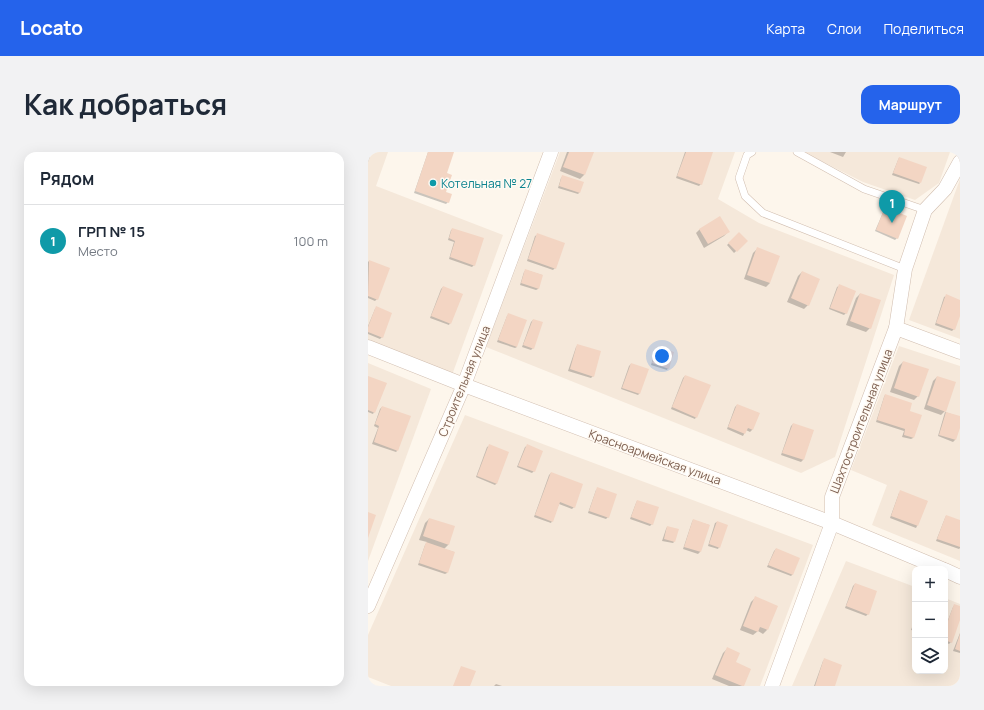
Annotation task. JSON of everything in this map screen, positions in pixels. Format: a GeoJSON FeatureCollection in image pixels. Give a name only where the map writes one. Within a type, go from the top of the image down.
{"type":"FeatureCollection","features":[{"type":"Feature","properties":{"kind":"street","name":"Строительная улица"},"geometry":{"type":"LineString","coordinates":[[368,606],[464,385],[551,152]]}},
{"type":"Feature","properties":{"kind":"street","name":"Шахтостроительная улица"},"geometry":{"type":"LineString","coordinates":[[772,686],[832,523],[832,497],[896,328],[905,269],[925,210],[945,189],[960,162]]}},
{"type":"Feature","properties":{"kind":"street"},"geometry":{"type":"LineString","coordinates":[[896,328],[960,352]]}},
{"type":"Feature","properties":{"kind":"street","name":"Красноармейская улица"},"geometry":{"type":"LineString","coordinates":[[368,347],[464,385],[832,523],[935,566]]}},
{"type":"Feature","properties":{"kind":"street"},"geometry":{"type":"LineString","coordinates":[[948,571],[960,577]]}},
{"type":"Feature","properties":{"kind":"lane"},"geometry":{"type":"LineString","coordinates":[[752,152],[747,155],[739,178],[745,196],[763,213],[905,269]]}},
{"type":"Feature","properties":{"kind":"lane"},"geometry":{"type":"LineString","coordinates":[[797,152],[864,189],[925,210]]}},
{"type":"Feature","properties":{"kind":"shaded area"},"geometry":{"type":"Polygon","coordinates":[[[368,152],[388,152],[376,186],[503,235],[452,375],[368,341],[368,152]]]}},
{"type":"Feature","properties":{"kind":"shaded area"},"geometry":{"type":"Polygon","coordinates":[[[560,152],[735,152],[718,199],[759,223],[894,275],[835,457],[801,473],[486,347],[560,152]]]}},
{"type":"Feature","properties":{"kind":"shaded area"},"geometry":{"type":"Polygon","coordinates":[[[803,152],[950,152],[939,183],[915,200],[863,182],[803,152]]]}},
{"type":"Feature","properties":{"kind":"shaded area"},"geometry":{"type":"Polygon","coordinates":[[[960,179],[960,339],[909,320],[960,179]]]}},
{"type":"Feature","properties":{"kind":"shaded area"},"geometry":{"type":"Polygon","coordinates":[[[899,346],[960,366],[960,561],[872,525],[887,485],[851,470],[899,346]]]}},
{"type":"Feature","properties":{"kind":"shaded area"},"geometry":{"type":"Polygon","coordinates":[[[368,363],[431,389],[368,561],[368,363]]]}},
{"type":"Feature","properties":{"kind":"shaded area"},"geometry":{"type":"Polygon","coordinates":[[[465,415],[813,545],[760,686],[391,686],[368,677],[368,635],[465,415]]]}},
{"type":"Feature","properties":{"kind":"shaded area"},"geometry":{"type":"Polygon","coordinates":[[[846,561],[912,586],[912,674],[948,674],[948,599],[960,604],[960,686],[792,686],[846,561]]]}},
{"type":"Feature","properties":{"kind":"building","name":"Котельная № 27"},"geometry":{"type":"Polygon","coordinates":[[[428,152],[454,152],[447,173],[452,175],[446,192],[452,194],[449,203],[415,191],[428,152]]]}},
{"type":"Feature","properties":{"kind":"building"},"geometry":{"type":"Polygon","coordinates":[[[569,152],[594,152],[585,175],[563,167],[569,152]]]}},
{"type":"Feature","properties":{"kind":"building"},"geometry":{"type":"Polygon","coordinates":[[[686,152],[713,152],[702,185],[677,176],[686,152]]]}},
{"type":"Feature","properties":{"kind":"building"},"geometry":{"type":"Polygon","coordinates":[[[899,157],[927,167],[921,183],[893,173],[899,157]]]}},
{"type":"Feature","properties":{"kind":"building"},"geometry":{"type":"Polygon","coordinates":[[[562,175],[584,182],[580,193],[559,186],[562,175]]]}},
{"type":"Feature","properties":{"kind":"building"},"geometry":{"type":"Polygon","coordinates":[[[885,207],[907,216],[898,239],[876,230],[885,207]]]}},
{"type":"Feature","properties":{"kind":"building"},"geometry":{"type":"Polygon","coordinates":[[[720,216],[730,232],[708,244],[699,229],[720,216]]]}},
{"type":"Feature","properties":{"kind":"building"},"geometry":{"type":"Polygon","coordinates":[[[452,228],[484,238],[475,266],[450,257],[455,241],[449,238],[452,228]]]}},
{"type":"Feature","properties":{"kind":"building"},"geometry":{"type":"Polygon","coordinates":[[[739,232],[748,241],[737,252],[728,243],[739,232]]]}},
{"type":"Feature","properties":{"kind":"building"},"geometry":{"type":"Polygon","coordinates":[[[537,233],[565,243],[556,269],[528,259],[537,233]]]}},
{"type":"Feature","properties":{"kind":"building"},"geometry":{"type":"Polygon","coordinates":[[[757,247],[780,256],[770,283],[747,275],[757,247]]]}},
{"type":"Feature","properties":{"kind":"building"},"geometry":{"type":"Polygon","coordinates":[[[369,260],[390,268],[378,300],[368,296],[369,260]]]}},
{"type":"Feature","properties":{"kind":"building"},"geometry":{"type":"Polygon","coordinates":[[[525,269],[543,275],[539,289],[521,283],[525,269]]]}},
{"type":"Feature","properties":{"kind":"building"},"geometry":{"type":"Polygon","coordinates":[[[802,271],[820,279],[809,306],[791,298],[802,271]]]}},
{"type":"Feature","properties":{"kind":"building"},"geometry":{"type":"Polygon","coordinates":[[[839,284],[856,291],[847,314],[830,308],[839,284]]]}},
{"type":"Feature","properties":{"kind":"building"},"geometry":{"type":"Polygon","coordinates":[[[443,286],[463,294],[451,324],[431,316],[443,286]]]}},
{"type":"Feature","properties":{"kind":"building"},"geometry":{"type":"Polygon","coordinates":[[[860,293],[881,300],[871,329],[850,321],[860,293]]]}},
{"type":"Feature","properties":{"kind":"building"},"geometry":{"type":"Polygon","coordinates":[[[946,294],[960,300],[960,316],[955,330],[936,323],[946,294]]]}},
{"type":"Feature","properties":{"kind":"building"},"geometry":{"type":"Polygon","coordinates":[[[376,306],[392,313],[383,338],[368,332],[368,327],[376,306]]]}},
{"type":"Feature","properties":{"kind":"building"},"geometry":{"type":"Polygon","coordinates":[[[508,313],[527,320],[517,347],[498,340],[508,313]]]}},
{"type":"Feature","properties":{"kind":"building"},"geometry":{"type":"Polygon","coordinates":[[[533,319],[543,322],[534,349],[523,345],[533,319]]]}},
{"type":"Feature","properties":{"kind":"building"},"geometry":{"type":"Polygon","coordinates":[[[577,344],[601,351],[594,377],[570,369],[577,344]]]}},
{"type":"Feature","properties":{"kind":"building"},"geometry":{"type":"Polygon","coordinates":[[[657,347],[674,352],[669,369],[652,363],[657,347]]]}},
{"type":"Feature","properties":{"kind":"building"},"geometry":{"type":"Polygon","coordinates":[[[903,361],[929,369],[919,397],[894,388],[903,361]]]}},
{"type":"Feature","properties":{"kind":"building"},"geometry":{"type":"Polygon","coordinates":[[[631,363],[649,369],[640,394],[622,388],[631,363]]]}},
{"type":"Feature","properties":{"kind":"building"},"geometry":{"type":"Polygon","coordinates":[[[685,375],[711,385],[697,418],[672,407],[685,375]]]}},
{"type":"Feature","properties":{"kind":"building"},"geometry":{"type":"Polygon","coordinates":[[[368,376],[387,383],[375,413],[368,410],[368,376]]]}},
{"type":"Feature","properties":{"kind":"building"},"geometry":{"type":"Polygon","coordinates":[[[937,376],[956,382],[946,412],[927,405],[937,376]]]}},
{"type":"Feature","properties":{"kind":"building"},"geometry":{"type":"Polygon","coordinates":[[[885,394],[912,403],[910,411],[922,415],[914,438],[904,435],[905,429],[877,420],[885,394]]]}},
{"type":"Feature","properties":{"kind":"building"},"geometry":{"type":"Polygon","coordinates":[[[737,404],[760,413],[753,430],[748,428],[745,434],[728,427],[737,404]]]}},
{"type":"Feature","properties":{"kind":"building"},"geometry":{"type":"Polygon","coordinates":[[[382,406],[411,416],[398,451],[374,442],[379,426],[375,424],[382,406]]]}},
{"type":"Feature","properties":{"kind":"building"},"geometry":{"type":"Polygon","coordinates":[[[946,412],[960,416],[960,428],[956,440],[939,435],[946,412]]]}},
{"type":"Feature","properties":{"kind":"building"},"geometry":{"type":"Polygon","coordinates":[[[793,423],[814,430],[804,460],[782,453],[793,423]]]}},
{"type":"Feature","properties":{"kind":"building"},"geometry":{"type":"Polygon","coordinates":[[[489,444],[509,452],[497,484],[477,476],[489,444]]]}},
{"type":"Feature","properties":{"kind":"building"},"geometry":{"type":"Polygon","coordinates":[[[527,444],[543,451],[535,472],[518,466],[527,444]]]}},
{"type":"Feature","properties":{"kind":"building"},"geometry":{"type":"Polygon","coordinates":[[[551,472],[583,484],[575,508],[560,502],[553,522],[535,515],[551,472]]]}},
{"type":"Feature","properties":{"kind":"building"},"geometry":{"type":"Polygon","coordinates":[[[597,487],[617,494],[609,518],[589,511],[597,487]]]}},
{"type":"Feature","properties":{"kind":"building"},"geometry":{"type":"Polygon","coordinates":[[[900,490],[928,501],[918,526],[891,516],[900,490]]]}},
{"type":"Feature","properties":{"kind":"building"},"geometry":{"type":"Polygon","coordinates":[[[637,500],[659,507],[653,525],[631,517],[637,500]]]}},
{"type":"Feature","properties":{"kind":"building"},"geometry":{"type":"Polygon","coordinates":[[[368,512],[376,515],[368,538],[368,512]]]}},
{"type":"Feature","properties":{"kind":"building"},"geometry":{"type":"Polygon","coordinates":[[[946,515],[960,520],[960,547],[937,539],[946,515]]]}},
{"type":"Feature","properties":{"kind":"building"},"geometry":{"type":"Polygon","coordinates":[[[429,518],[455,526],[449,545],[423,536],[429,518]]]}},
{"type":"Feature","properties":{"kind":"building"},"geometry":{"type":"Polygon","coordinates":[[[693,519],[710,525],[701,552],[684,547],[693,519]]]}},
{"type":"Feature","properties":{"kind":"building"},"geometry":{"type":"Polygon","coordinates":[[[717,521],[728,525],[720,548],[709,544],[717,521]]]}},
{"type":"Feature","properties":{"kind":"building"},"geometry":{"type":"Polygon","coordinates":[[[667,526],[679,529],[675,542],[664,539],[667,526]]]}},
{"type":"Feature","properties":{"kind":"building"},"geometry":{"type":"Polygon","coordinates":[[[426,542],[455,552],[448,573],[419,563],[426,542]]]}},
{"type":"Feature","properties":{"kind":"building"},"geometry":{"type":"Polygon","coordinates":[[[776,548],[800,558],[793,575],[768,565],[776,548]]]}},
{"type":"Feature","properties":{"kind":"building"},"geometry":{"type":"Polygon","coordinates":[[[855,583],[877,591],[869,615],[846,606],[855,583]]]}},
{"type":"Feature","properties":{"kind":"building"},"geometry":{"type":"Polygon","coordinates":[[[755,596],[778,606],[768,630],[760,627],[758,632],[743,626],[755,596]]]}},
{"type":"Feature","properties":{"kind":"building"},"geometry":{"type":"Polygon","coordinates":[[[954,604],[960,606],[960,620],[952,643],[948,641],[948,621],[954,604]]]}},
{"type":"Feature","properties":{"kind":"building"},"geometry":{"type":"Polygon","coordinates":[[[960,634],[960,651],[955,649],[960,634]]]}},
{"type":"Feature","properties":{"kind":"building"},"geometry":{"type":"Polygon","coordinates":[[[727,647],[740,653],[736,662],[751,669],[744,686],[715,675],[727,647]]]}},
{"type":"Feature","properties":{"kind":"building"},"geometry":{"type":"Polygon","coordinates":[[[824,658],[842,665],[835,686],[815,686],[824,658]]]}},
{"type":"Feature","properties":{"kind":"building"},"geometry":{"type":"Polygon","coordinates":[[[461,666],[476,671],[470,686],[453,686],[461,666]]]}},
{"type":"Feature","properties":{"kind":"place","name":"Котельная № 27"},"geometry":{"type":"Point","coordinates":[433,183]}},
{"type":"Feature","properties":{"kind":"place","name":"ГРП № 15"},"geometry":{"type":"Point","coordinates":[892,223]}}]}
